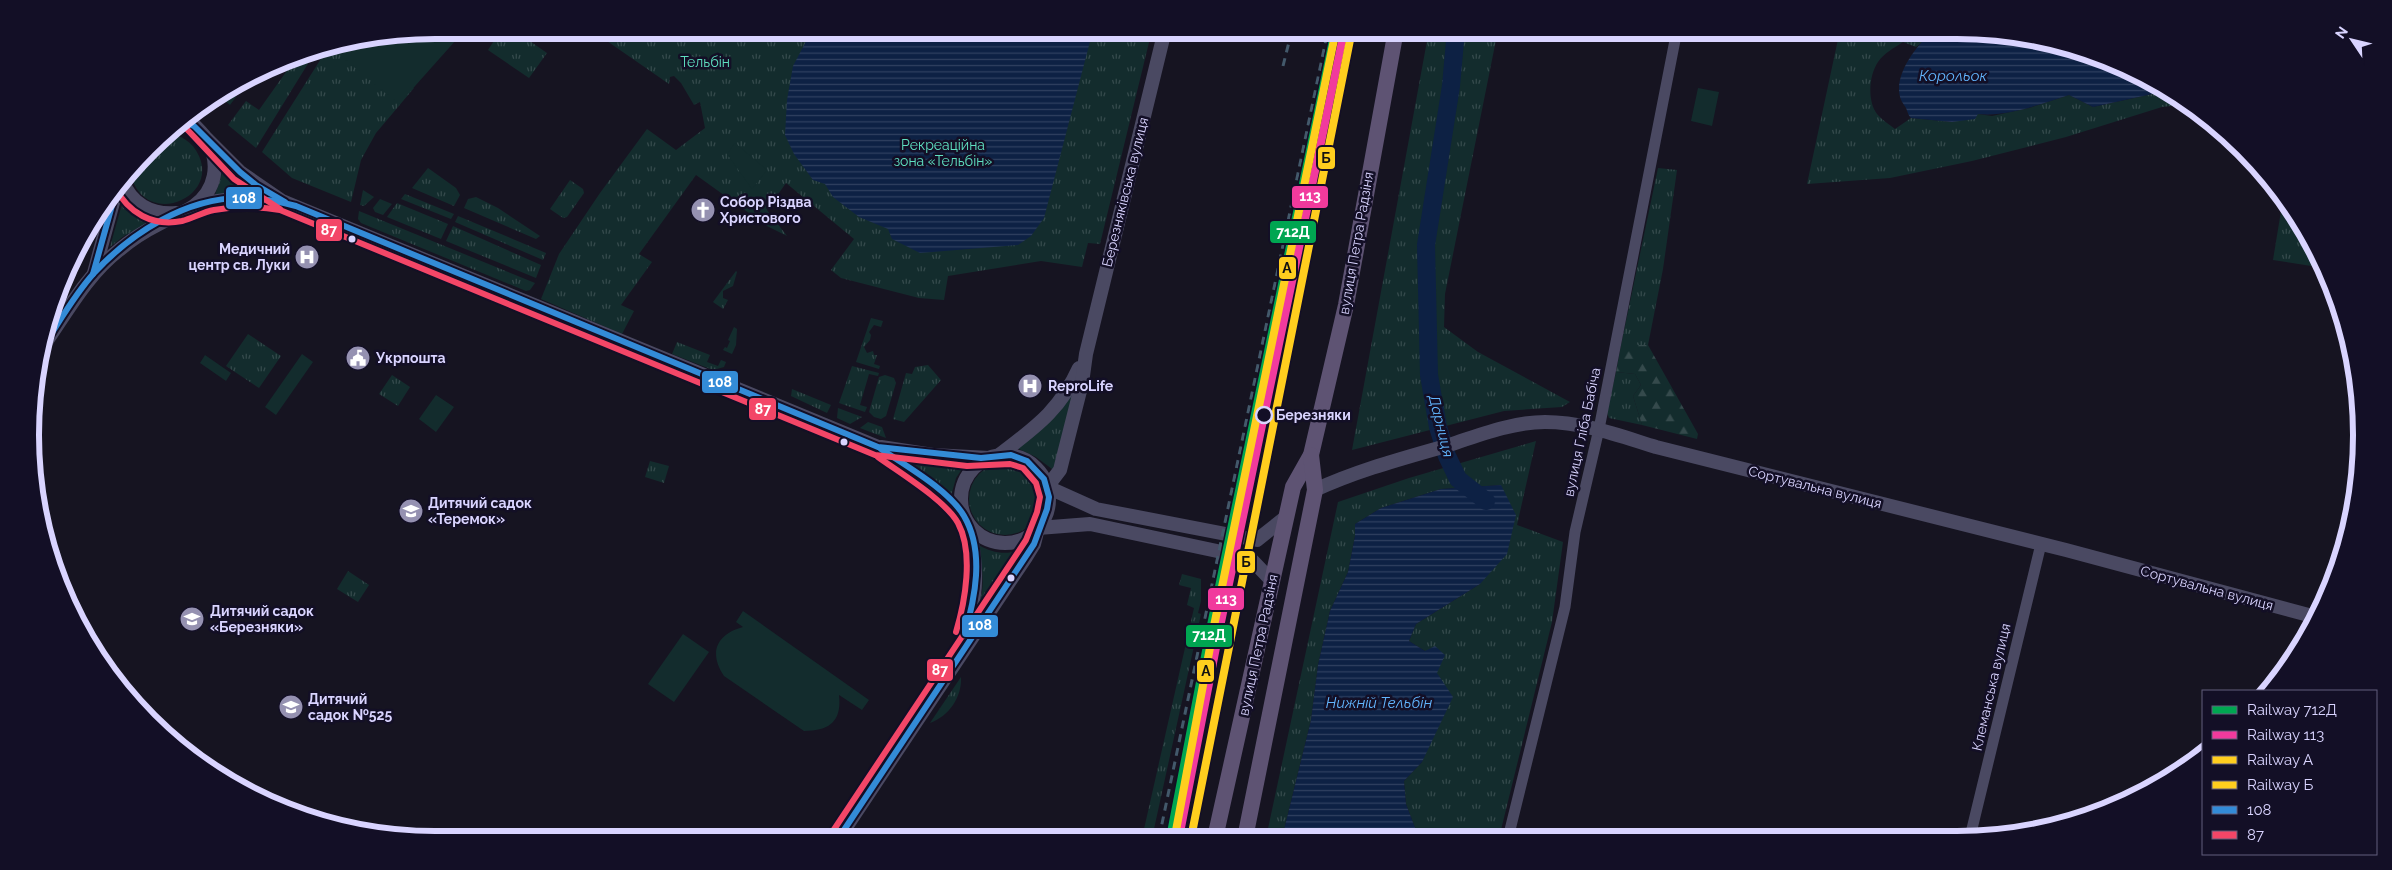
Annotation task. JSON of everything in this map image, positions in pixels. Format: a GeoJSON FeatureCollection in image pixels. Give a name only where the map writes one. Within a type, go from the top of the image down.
{"type":"FeatureCollection","features":[{"type":"Feature","properties":{"kind":"main road","name":"вулиця Петра Радзіня"},"geometry":{"type":"LineString","coordinates":[[1218,831],[1271,580],[1293,487],[1310,455],[1346,305],[1394,39]]}},
{"type":"Feature","properties":{"kind":"main road","name":"вулиця Петра Радзіня"},"geometry":{"type":"LineString","coordinates":[[1246,831],[1315,490],[1310,455]]}},
{"type":"Feature","properties":{"kind":"street","name":"Березняківська вулиця"},"geometry":{"type":"LineString","coordinates":[[1047,487],[1060,470],[1082,384],[1086,354],[1163,39]]}},
{"type":"Feature","properties":{"kind":"street","name":"вулиця Гліба Бабіча"},"geometry":{"type":"LineString","coordinates":[[1510,831],[1565,607],[1575,532],[1599,429],[1675,39]]}},
{"type":"Feature","properties":{"kind":"street"},"geometry":{"type":"LineString","coordinates":[[190,124],[240,172],[282,200],[878,447],[924,481],[966,520],[980,536],[1000,543],[1021,540],[1038,528],[1094,524],[1250,558],[1271,580]]}},
{"type":"Feature","properties":{"kind":"street"},"geometry":{"type":"LineString","coordinates":[[195,205],[206,194],[213,180],[216,165],[207,139]]}},
{"type":"Feature","properties":{"kind":"street"},"geometry":{"type":"LineString","coordinates":[[126,188],[129,195],[139,205],[152,211],[166,214],[180,212]]}},
{"type":"Feature","properties":{"kind":"street"},"geometry":{"type":"LineString","coordinates":[[51,334],[94,274],[117,251],[142,233],[195,205],[254,197],[282,200]]}},
{"type":"Feature","properties":{"kind":"street"},"geometry":{"type":"LineString","coordinates":[[94,274],[112,207]]}},
{"type":"Feature","properties":{"kind":"street","name":"Березняківська вулиця"},"geometry":{"type":"LineString","coordinates":[[994,457],[1046,418],[1070,386],[1086,354]]}},
{"type":"Feature","properties":{"kind":"street","name":"Сортувальна вулиця"},"geometry":{"type":"LineString","coordinates":[[1315,490],[1337,480],[1404,458],[1518,425],[1543,422],[1566,423],[1599,429],[1666,449],[2041,544],[2309,615]]}},
{"type":"Feature","properties":{"kind":"street"},"geometry":{"type":"LineString","coordinates":[[843,831],[1030,551],[1038,528],[1048,508],[1047,487],[1041,474],[1031,464],[1018,457],[933,455],[878,447]]}},
{"type":"Feature","properties":{"kind":"street"},"geometry":{"type":"LineString","coordinates":[[951,671],[967,626],[975,588],[976,562],[960,501],[964,481],[976,466],[994,457]]}},
{"type":"Feature","properties":{"kind":"street"},"geometry":{"type":"LineString","coordinates":[[1060,470],[1065,486],[1085,504]]}},
{"type":"Feature","properties":{"kind":"street"},"geometry":{"type":"LineString","coordinates":[[1047,487],[1100,510],[1257,540],[1286,517]]}},
{"type":"Feature","properties":{"kind":"street"},"geometry":{"type":"LineString","coordinates":[[1030,551],[1056,531],[1074,524]]}},
{"type":"Feature","properties":{"kind":"street","name":"Клеманська вулиця"},"geometry":{"type":"LineString","coordinates":[[1972,830],[2041,544]]}},
{"type":"Feature","properties":{"kind":"green space"},"geometry":{"type":"Polygon","coordinates":[[[457,39],[399,104],[335,51],[383,42],[457,39]]]}},
{"type":"Feature","properties":{"kind":"green space"},"geometry":{"type":"Polygon","coordinates":[[[495,39],[527,39],[547,53],[529,78],[488,50],[495,39]]]}},
{"type":"Feature","properties":{"kind":"green space","name":"Рекреаційна зона «Тельбін»"},"geometry":{"type":"Polygon","coordinates":[[[604,39],[1150,39],[1100,244],[1088,243],[1082,267],[1041,261],[948,276],[944,300],[919,298],[841,278],[831,270],[854,239],[786,183],[767,210],[787,236],[767,226],[696,175],[639,254],[652,262],[621,305],[634,311],[622,334],[541,299],[559,254],[600,193],[647,129],[676,150],[705,128],[700,102],[694,105],[681,83],[674,76],[670,77],[669,84],[604,39]]]}},
{"type":"Feature","properties":{"kind":"green space"},"geometry":{"type":"Polygon","coordinates":[[[1427,39],[1496,39],[1445,294],[1444,327],[1478,352],[1570,402],[1562,407],[1504,411],[1352,450],[1427,39]]]}},
{"type":"Feature","properties":{"kind":"green space"},"geometry":{"type":"Polygon","coordinates":[[[1838,39],[1925,39],[1916,47],[1903,42],[1883,56],[1875,67],[1870,88],[1874,109],[1883,120],[1895,129],[1911,118],[1952,122],[1978,114],[1992,116],[2029,108],[2069,95],[2093,107],[2157,93],[2176,105],[2162,107],[2066,137],[1972,161],[1890,178],[1807,184],[1838,39]]]}},
{"type":"Feature","properties":{"kind":"green space"},"geometry":{"type":"Polygon","coordinates":[[[338,51],[414,88],[376,133],[361,160],[351,202],[292,178],[262,152],[323,55],[338,51]]]}},
{"type":"Feature","properties":{"kind":"green space"},"geometry":{"type":"Polygon","coordinates":[[[311,59],[256,148],[228,125],[246,101],[259,110],[290,67],[311,59]]]}},
{"type":"Feature","properties":{"kind":"green space"},"geometry":{"type":"Polygon","coordinates":[[[1698,88],[1719,92],[1712,126],[1691,121],[1698,88]]]}},
{"type":"Feature","properties":{"kind":"green space"},"geometry":{"type":"Polygon","coordinates":[[[233,95],[236,97],[230,105],[224,100],[233,95]]]}},
{"type":"Feature","properties":{"kind":"green space"},"geometry":{"type":"Polygon","coordinates":[[[177,135],[193,146],[199,156],[202,172],[198,185],[189,196],[176,202],[162,204],[148,200],[137,189],[133,179],[177,135]]]}},
{"type":"Feature","properties":{"kind":"green space"},"geometry":{"type":"Polygon","coordinates":[[[735,143],[767,170],[752,189],[727,154],[735,143]]]}},
{"type":"Feature","properties":{"kind":"green space"},"geometry":{"type":"Polygon","coordinates":[[[223,166],[260,193],[215,195],[223,166]]]}},
{"type":"Feature","properties":{"kind":"green space"},"geometry":{"type":"Polygon","coordinates":[[[428,168],[456,188],[460,195],[454,206],[412,188],[428,168]]]}},
{"type":"Feature","properties":{"kind":"green space"},"geometry":{"type":"Polygon","coordinates":[[[1658,168],[1677,170],[1663,269],[1648,345],[1621,345],[1658,168]]]}},
{"type":"Feature","properties":{"kind":"green space"},"geometry":{"type":"Polygon","coordinates":[[[570,180],[583,189],[584,193],[567,217],[563,218],[550,209],[570,180]]]}},
{"type":"Feature","properties":{"kind":"green space"},"geometry":{"type":"Polygon","coordinates":[[[363,190],[374,197],[364,206],[360,205],[363,190]]]}},
{"type":"Feature","properties":{"kind":"green space"},"geometry":{"type":"Polygon","coordinates":[[[405,194],[454,214],[451,219],[401,199],[405,194]]]}},
{"type":"Feature","properties":{"kind":"green space"},"geometry":{"type":"Polygon","coordinates":[[[476,197],[498,208],[540,236],[536,239],[464,208],[468,199],[476,197]]]}},
{"type":"Feature","properties":{"kind":"green space"},"geometry":{"type":"Polygon","coordinates":[[[380,199],[392,204],[383,215],[375,212],[373,208],[380,199]]]}},
{"type":"Feature","properties":{"kind":"green space"},"geometry":{"type":"Polygon","coordinates":[[[397,203],[448,224],[441,239],[387,217],[397,203]]]}},
{"type":"Feature","properties":{"kind":"green space"},"geometry":{"type":"Polygon","coordinates":[[[122,204],[139,218],[150,222],[124,236],[110,247],[122,204]]]}},
{"type":"Feature","properties":{"kind":"green space"},"geometry":{"type":"Polygon","coordinates":[[[2281,209],[2300,237],[2315,267],[2273,260],[2281,209]]]}},
{"type":"Feature","properties":{"kind":"green space"},"geometry":{"type":"Polygon","coordinates":[[[359,211],[535,283],[530,290],[526,291],[361,223],[358,219],[359,211]]]}},
{"type":"Feature","properties":{"kind":"green space"},"geometry":{"type":"Polygon","coordinates":[[[458,216],[546,253],[543,260],[455,222],[458,216]]]}},
{"type":"Feature","properties":{"kind":"green space"},"geometry":{"type":"Polygon","coordinates":[[[453,226],[541,265],[536,278],[446,241],[453,226]]]}},
{"type":"Feature","properties":{"kind":"green space"},"geometry":{"type":"Polygon","coordinates":[[[736,271],[733,286],[723,291],[723,298],[728,300],[723,309],[713,302],[736,271]]]}},
{"type":"Feature","properties":{"kind":"green space"},"geometry":{"type":"Polygon","coordinates":[[[871,318],[883,321],[881,327],[874,325],[869,332],[871,335],[870,340],[864,347],[867,353],[873,351],[874,355],[877,355],[874,364],[880,366],[879,369],[856,362],[871,318]]]}},
{"type":"Feature","properties":{"kind":"green space"},"geometry":{"type":"Polygon","coordinates":[[[734,327],[737,329],[736,345],[732,354],[723,350],[725,347],[727,348],[730,341],[728,340],[734,327]]]}},
{"type":"Feature","properties":{"kind":"green space"},"geometry":{"type":"Polygon","coordinates":[[[248,334],[281,356],[259,388],[226,366],[248,334]]]}},
{"type":"Feature","properties":{"kind":"green space"},"geometry":{"type":"Polygon","coordinates":[[[677,342],[710,355],[707,362],[718,366],[721,360],[726,362],[724,367],[713,370],[672,354],[677,342]]]}},
{"type":"Feature","properties":{"kind":"green space"},"geometry":{"type":"Polygon","coordinates":[[[1621,345],[1648,345],[1698,434],[1697,439],[1642,425],[1633,396],[1641,385],[1635,374],[1616,372],[1621,345]]]}},
{"type":"Feature","properties":{"kind":"green space"},"geometry":{"type":"Polygon","coordinates":[[[302,354],[313,362],[276,415],[265,407],[302,354]]]}},
{"type":"Feature","properties":{"kind":"green space"},"geometry":{"type":"Polygon","coordinates":[[[205,355],[231,373],[226,381],[200,363],[205,355]]]}},
{"type":"Feature","properties":{"kind":"green space"},"geometry":{"type":"Polygon","coordinates":[[[928,365],[941,380],[904,422],[893,419],[906,373],[912,374],[915,367],[928,365]]]}},
{"type":"Feature","properties":{"kind":"green space"},"geometry":{"type":"Polygon","coordinates":[[[852,366],[879,373],[878,376],[869,374],[860,405],[867,407],[865,412],[839,403],[852,366]]]}},
{"type":"Feature","properties":{"kind":"green space"},"geometry":{"type":"Polygon","coordinates":[[[1616,372],[1635,374],[1641,385],[1633,396],[1642,425],[1609,418],[1607,413],[1616,372]]]}},
{"type":"Feature","properties":{"kind":"green space"},"geometry":{"type":"Polygon","coordinates":[[[392,375],[410,387],[398,406],[379,394],[392,375]]]}},
{"type":"Feature","properties":{"kind":"green space"},"geometry":{"type":"Polygon","coordinates":[[[885,375],[894,378],[896,383],[886,416],[881,419],[874,417],[869,412],[879,377],[885,375]]]}},
{"type":"Feature","properties":{"kind":"green space"},"geometry":{"type":"Polygon","coordinates":[[[1075,386],[1056,467],[1052,469],[1036,457],[1017,448],[1075,386]]]}},
{"type":"Feature","properties":{"kind":"green space"},"geometry":{"type":"Polygon","coordinates":[[[792,389],[831,405],[827,413],[791,396],[792,389]]]}},
{"type":"Feature","properties":{"kind":"green space"},"geometry":{"type":"Polygon","coordinates":[[[436,395],[454,407],[436,432],[419,419],[436,395]]]}},
{"type":"Feature","properties":{"kind":"green space"},"geometry":{"type":"Polygon","coordinates":[[[838,408],[862,417],[850,424],[837,418],[838,408]]]}},
{"type":"Feature","properties":{"kind":"green space"},"geometry":{"type":"Polygon","coordinates":[[[868,422],[882,427],[886,438],[860,428],[868,422]]]}},
{"type":"Feature","properties":{"kind":"green space"},"geometry":{"type":"Polygon","coordinates":[[[1536,441],[1517,525],[1563,542],[1552,622],[1501,831],[1416,831],[1406,804],[1404,781],[1422,762],[1437,673],[1425,651],[1409,641],[1416,624],[1480,584],[1501,485],[1441,489],[1381,508],[1355,524],[1355,536],[1348,572],[1330,611],[1318,665],[1311,720],[1284,831],[1268,831],[1338,502],[1409,478],[1536,441]]]}},
{"type":"Feature","properties":{"kind":"green space"},"geometry":{"type":"Polygon","coordinates":[[[913,460],[966,463],[956,478],[951,496],[913,463],[913,460]]]}},
{"type":"Feature","properties":{"kind":"green space"},"geometry":{"type":"Polygon","coordinates":[[[650,461],[669,466],[664,483],[645,477],[650,461]]]}},
{"type":"Feature","properties":{"kind":"green space"},"geometry":{"type":"Polygon","coordinates":[[[1005,463],[1019,466],[1031,473],[1038,485],[1041,499],[1038,513],[1031,525],[1019,532],[1005,535],[991,532],[979,525],[972,513],[969,499],[972,485],[979,473],[991,466],[1005,463]]]}},
{"type":"Feature","properties":{"kind":"green space"},"geometry":{"type":"Polygon","coordinates":[[[978,545],[1002,553],[1014,552],[1026,547],[974,626],[983,586],[978,545]]]}},
{"type":"Feature","properties":{"kind":"green space"},"geometry":{"type":"Polygon","coordinates":[[[348,571],[369,585],[358,602],[337,589],[348,571]]]}},
{"type":"Feature","properties":{"kind":"green space"},"geometry":{"type":"Polygon","coordinates":[[[1182,574],[1201,579],[1201,601],[1198,613],[1201,614],[1154,831],[1144,831],[1194,608],[1187,605],[1191,588],[1179,585],[1182,574]]]}},
{"type":"Feature","properties":{"kind":"green space"},"geometry":{"type":"Polygon","coordinates":[[[743,611],[869,700],[862,710],[839,695],[838,712],[832,723],[821,729],[804,731],[724,676],[717,659],[718,645],[727,634],[743,627],[736,622],[743,611]]]}},
{"type":"Feature","properties":{"kind":"green space"},"geometry":{"type":"Polygon","coordinates":[[[683,634],[709,652],[674,702],[648,684],[683,634]]]}},
{"type":"Feature","properties":{"kind":"green space"},"geometry":{"type":"Polygon","coordinates":[[[961,677],[959,692],[953,705],[943,716],[930,723],[961,677]]]}},
{"type":"Feature","properties":{"kind":"water"},"geometry":{"type":"Polygon","coordinates":[[[807,39],[1091,39],[1044,218],[1031,236],[1018,245],[920,253],[892,239],[888,229],[859,217],[833,197],[825,184],[813,180],[794,154],[785,135],[787,100],[793,66],[807,39]]]}},
{"type":"Feature","properties":{"kind":"water","name":"Корольок"},"geometry":{"type":"Polygon","coordinates":[[[1925,39],[1957,39],[2009,42],[2034,46],[2060,52],[2109,69],[2157,93],[2093,107],[2069,95],[2013,112],[1978,114],[1975,119],[1952,122],[1911,118],[1900,96],[1899,85],[1906,64],[1925,39]]]}},
{"type":"Feature","properties":{"kind":"water","name":"Нижній Тельбін"},"geometry":{"type":"Polygon","coordinates":[[[1501,485],[1516,515],[1507,554],[1480,584],[1416,624],[1409,641],[1425,651],[1435,646],[1445,655],[1437,673],[1453,697],[1422,762],[1404,781],[1406,804],[1416,831],[1284,831],[1311,720],[1318,665],[1330,611],[1348,572],[1355,536],[1355,524],[1381,508],[1441,489],[1501,485]]]}},
{"type":"Feature","properties":{"kind":"waterway","name":"Дарниця"},"geometry":{"type":"LineString","coordinates":[[1455,39],[1451,86],[1426,245],[1429,375],[1438,427],[1447,456],[1458,479],[1486,501]]}},
{"type":"Feature","properties":{"kind":"railway"},"geometry":{"type":"LineString","coordinates":[[1283,66],[1290,39]]}},
{"type":"Feature","properties":{"kind":"railway"},"geometry":{"type":"LineString","coordinates":[[1160,831],[1326,39]]}},
{"type":"Feature","properties":{"kind":"rail line","name":"712Д"},"geometry":{"type":"LineString","coordinates":[[1171,831],[1211,625],[1333,39]]}},
{"type":"Feature","properties":{"kind":"rail line","name":"A"},"geometry":{"type":"LineString","coordinates":[[1176,831],[1214,626],[1334,39]]}},
{"type":"Feature","properties":{"kind":"rail line","name":"113"},"geometry":{"type":"LineString","coordinates":[[1180,831],[1220,627],[1343,39]]}},
{"type":"Feature","properties":{"kind":"rail line","name":"Б"},"geometry":{"type":"LineString","coordinates":[[1192,831],[1350,39]]}},
{"type":"Feature","properties":{"kind":"transit line","name":"108"},"geometry":{"type":"LineString","coordinates":[[190,124],[240,172],[256,185],[285,202]]}},
{"type":"Feature","properties":{"kind":"transit line","name":"87"},"geometry":{"type":"LineString","coordinates":[[186,128],[234,179],[280,209]]}},
{"type":"Feature","properties":{"kind":"transit line","name":"87"},"geometry":{"type":"LineString","coordinates":[[120,196],[134,211],[151,220],[161,222],[182,221],[210,211],[230,208],[255,207],[280,210],[875,455],[967,466],[1010,464],[1023,468],[1036,483],[1040,497],[1037,512],[1026,540],[833,831]]}},
{"type":"Feature","properties":{"kind":"transit line","name":"108"},"geometry":{"type":"LineString","coordinates":[[52,333],[74,298],[94,273],[125,244],[143,231],[161,220],[201,204],[222,199],[263,199],[296,206],[878,447],[981,458],[1011,455],[1027,461],[1044,479],[1049,497],[1047,509],[1034,544],[843,831]]}},
{"type":"Feature","properties":{"kind":"transit line","name":"108"},"geometry":{"type":"LineString","coordinates":[[93,274],[112,207]]}},
{"type":"Feature","properties":{"kind":"transit line","name":"108"},"geometry":{"type":"LineString","coordinates":[[881,449],[938,488],[957,506],[964,516],[970,530],[976,560],[972,607],[964,636]]}},
{"type":"Feature","properties":{"kind":"transit line","name":"87"},"geometry":{"type":"LineString","coordinates":[[878,457],[933,496],[952,514],[958,523],[966,548],[967,563],[965,592],[956,632]]}},
{"type":"Feature","properties":{"kind":"place","name":"Собор Різдва Христового"},"geometry":{"type":"Point","coordinates":[703,210]}},
{"type":"Feature","properties":{"kind":"place","name":"Медичний центр св. Луки"},"geometry":{"type":"Point","coordinates":[307,257]}},
{"type":"Feature","properties":{"kind":"place","name":"Укрпошта"},"geometry":{"type":"Point","coordinates":[358,358]}},
{"type":"Feature","properties":{"kind":"place","name":"ReproLife"},"geometry":{"type":"Point","coordinates":[1030,386]}},
{"type":"Feature","properties":{"kind":"place","name":"Березняки"},"geometry":{"type":"Point","coordinates":[1264,415]}},
{"type":"Feature","properties":{"kind":"place","name":"Дитячий садок «Теремок»"},"geometry":{"type":"Point","coordinates":[411,511]}},
{"type":"Feature","properties":{"kind":"place","name":"Дитячий садок «Березняки»"},"geometry":{"type":"Point","coordinates":[192,619]}},
{"type":"Feature","properties":{"kind":"place","name":"Дитячий садок №525"},"geometry":{"type":"Point","coordinates":[291,707]}},
{"type":"Feature","properties":{"kind":"park label","name":"Тельбін"},"geometry":{"type":"Point","coordinates":[705,62]}}]}
